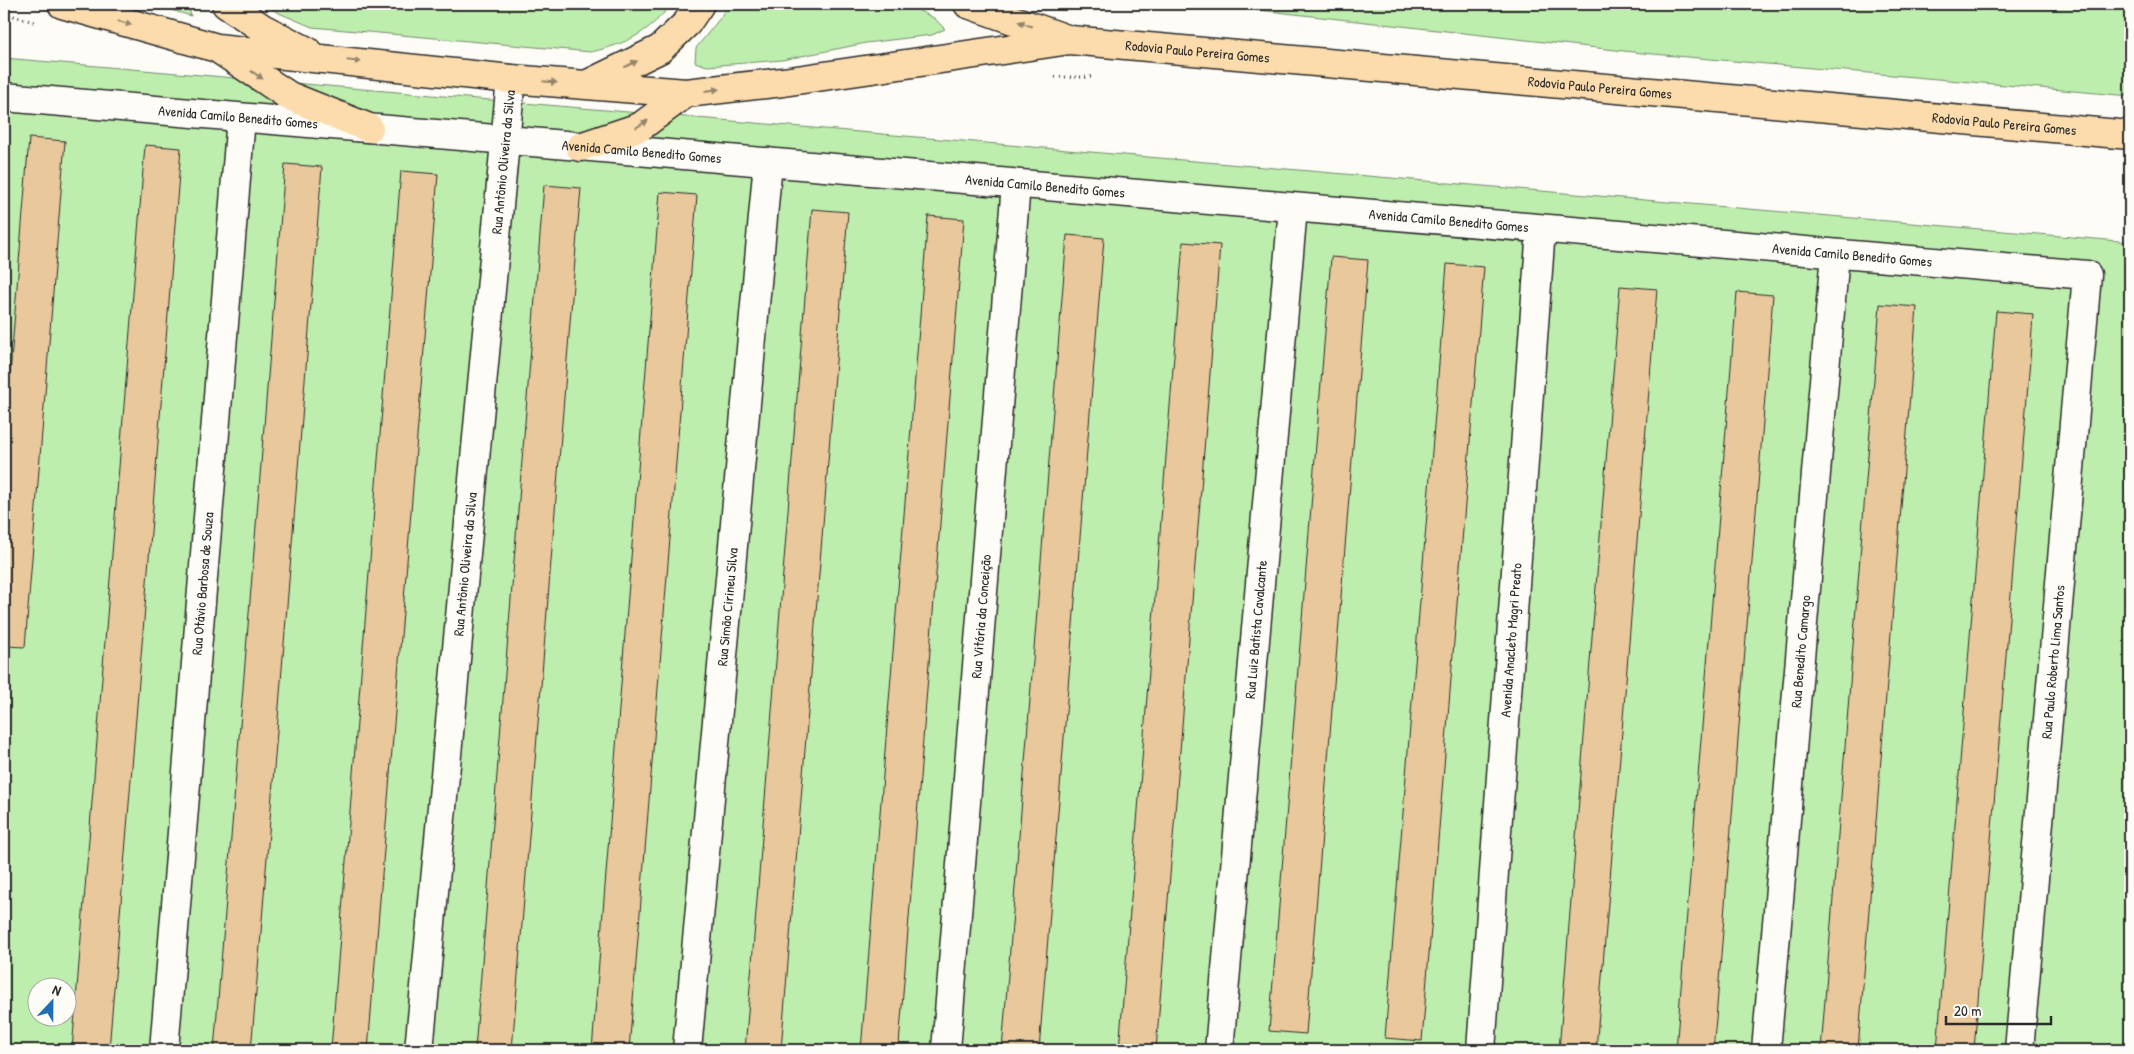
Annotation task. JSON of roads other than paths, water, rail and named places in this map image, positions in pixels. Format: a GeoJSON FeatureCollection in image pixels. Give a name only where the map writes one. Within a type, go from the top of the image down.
{"type":"FeatureCollection","features":[{"type":"Feature","properties":{"kind":"main road"},"geometry":{"type":"LineString","coordinates":[[62,4],[216,48],[511,79],[686,93],[783,82],[1070,40]]}},
{"type":"Feature","properties":{"kind":"main road"},"geometry":{"type":"LineString","coordinates":[[226,4],[262,28],[320,58]]}},
{"type":"Feature","properties":{"kind":"main road"},"geometry":{"type":"LineString","coordinates":[[586,85],[660,49],[687,23],[700,4]]}},
{"type":"Feature","properties":{"kind":"main road"},"geometry":{"type":"LineString","coordinates":[[968,4],[1070,40]]}},
{"type":"Feature","properties":{"kind":"main road","name":"Rodovia Paulo Pereira Gomes"},"geometry":{"type":"LineString","coordinates":[[1070,40],[2130,135]]}},
{"type":"Feature","properties":{"kind":"main road"},"geometry":{"type":"LineString","coordinates":[[216,48],[289,96],[369,128]]}},
{"type":"Feature","properties":{"kind":"main road"},"geometry":{"type":"LineString","coordinates":[[580,147],[640,127],[686,93]]}},
{"type":"Feature","properties":{"kind":"street","name":"Rua Antônio Oliveira da Silva"},"geometry":{"type":"LineString","coordinates":[[419,1050],[511,79]]}},
{"type":"Feature","properties":{"kind":"street","name":"Avenida Camilo Benedito Gomes"},"geometry":{"type":"LineString","coordinates":[[4,97],[2087,275]]}},
{"type":"Feature","properties":{"kind":"street","name":"Rua Otávio Barbosa de Souza"},"geometry":{"type":"LineString","coordinates":[[164,1050],[241,118]]}},
{"type":"Feature","properties":{"kind":"street","name":"Rua Simão Cirineu Silva"},"geometry":{"type":"LineString","coordinates":[[687,1050],[768,162]]}},
{"type":"Feature","properties":{"kind":"street","name":"Rua Vitória da Conceição"},"geometry":{"type":"LineString","coordinates":[[946,1050],[1016,184]]}},
{"type":"Feature","properties":{"kind":"street","name":"Rua Luiz Batista Cavalcante"},"geometry":{"type":"LineString","coordinates":[[1219,1050],[1293,208]]}},
{"type":"Feature","properties":{"kind":"street","name":"Avenida Anacleto Magri Preato"},"geometry":{"type":"LineString","coordinates":[[1481,1050],[1541,229]]}},
{"type":"Feature","properties":{"kind":"street","name":"Rua Benedito Camargo"},"geometry":{"type":"LineString","coordinates":[[1766,1050],[1835,254]]}},
{"type":"Feature","properties":{"kind":"street","name":"Rua Paulo Roberto Lima Santos"},"geometry":{"type":"LineString","coordinates":[[2020,1050],[2087,275]]}}]}
